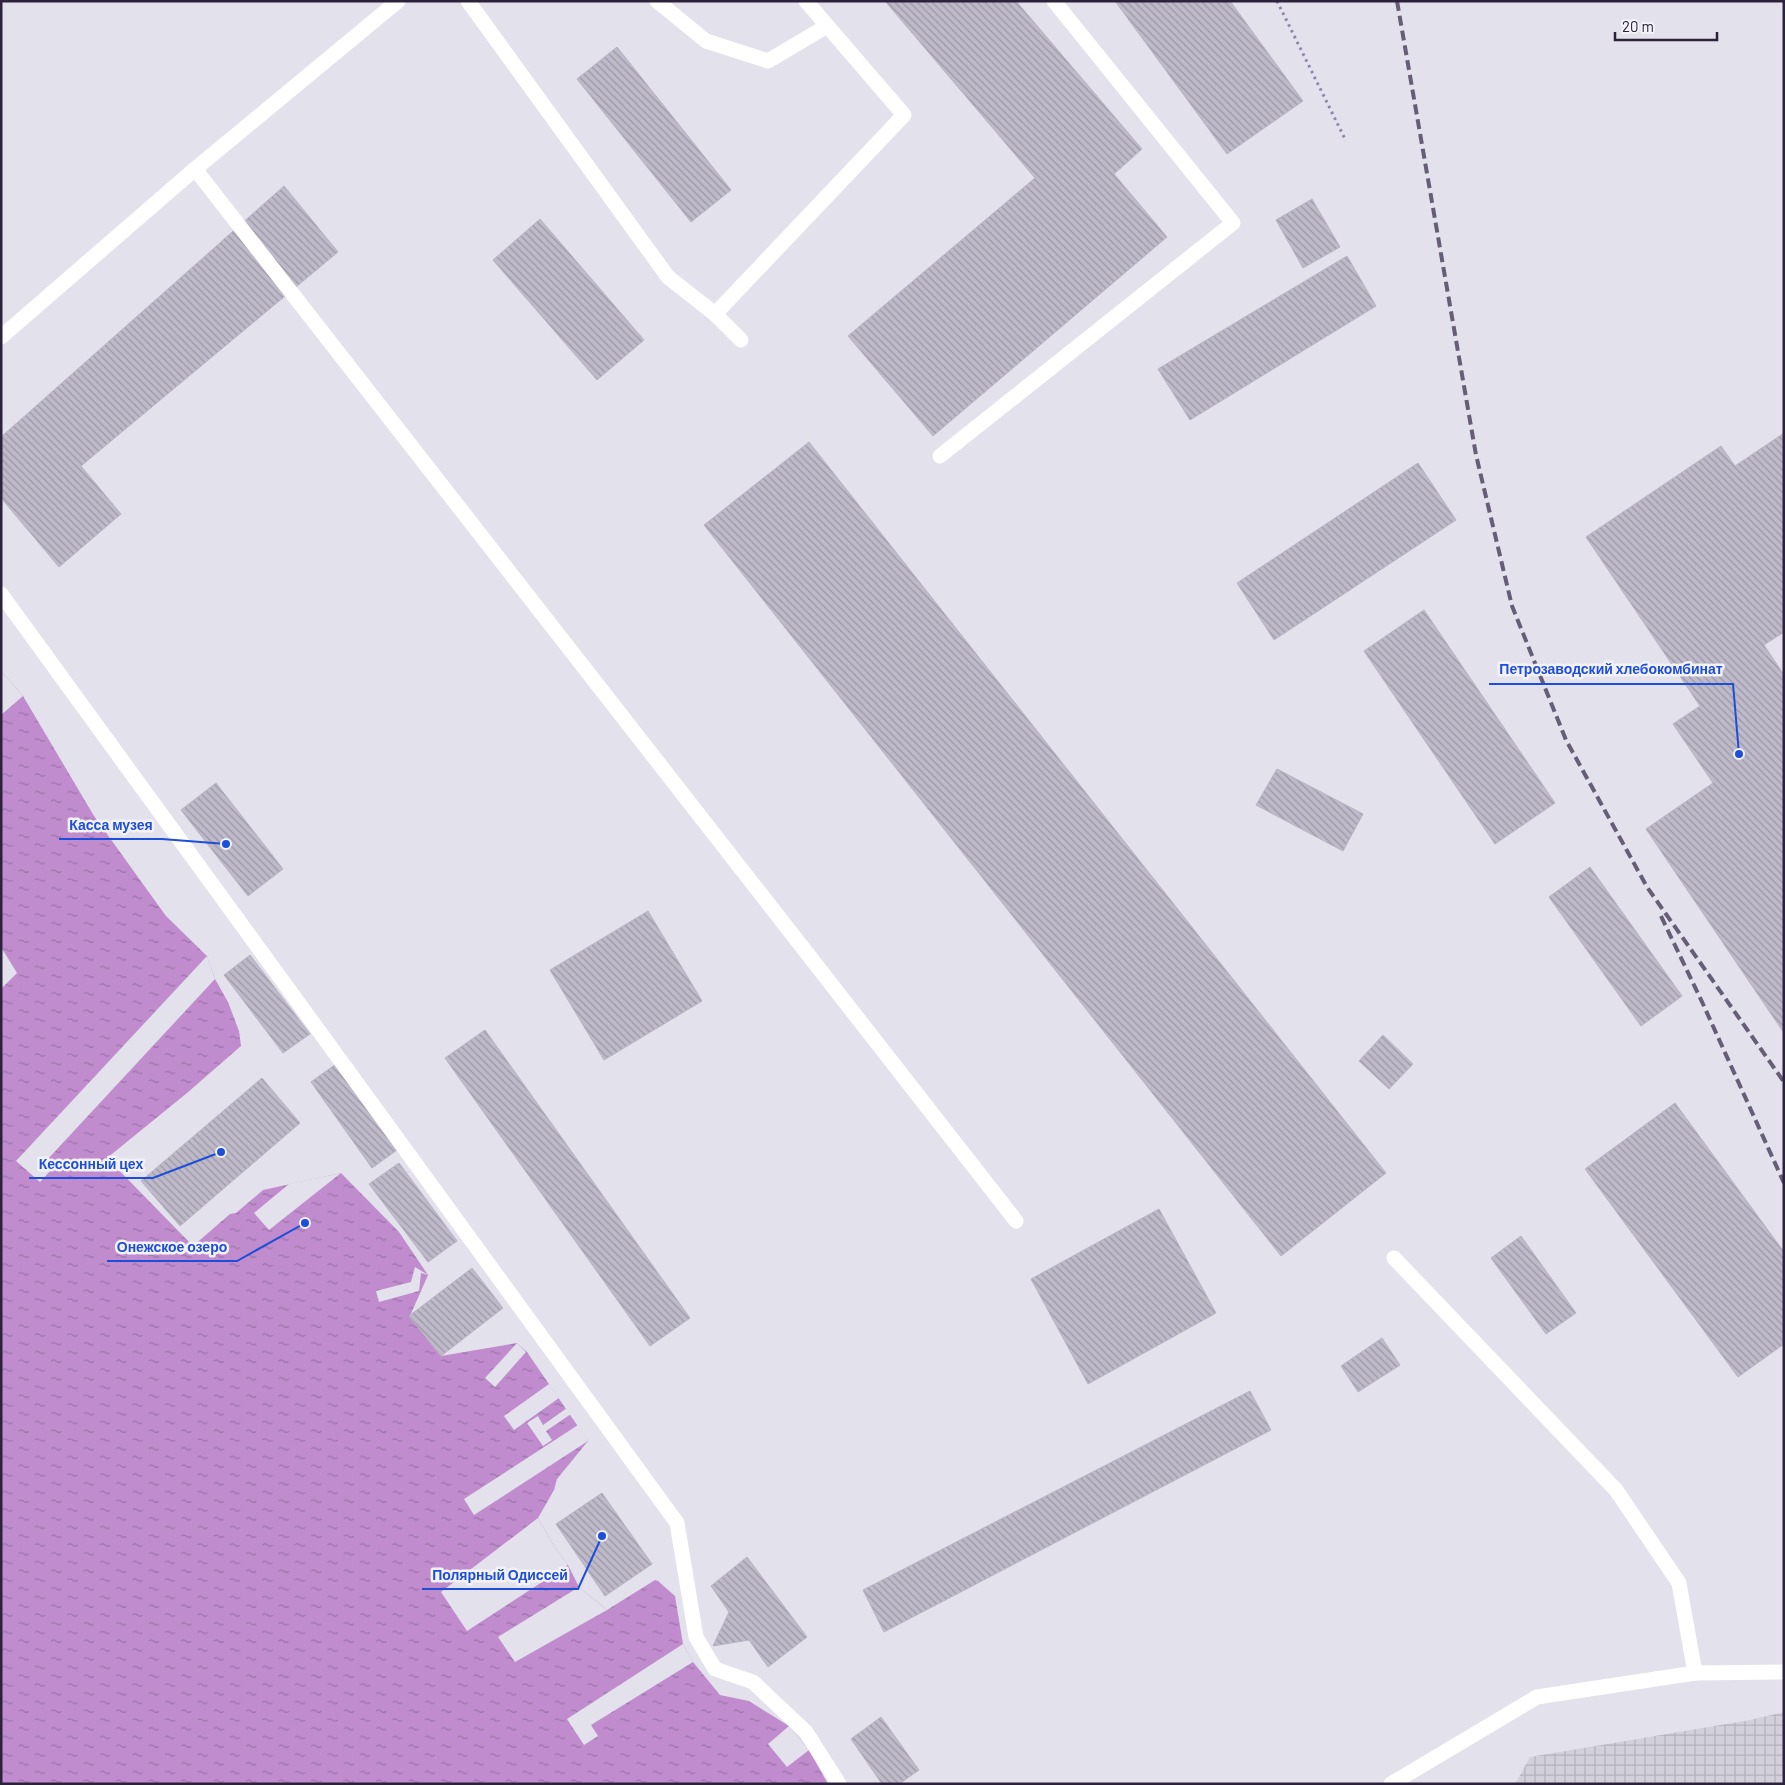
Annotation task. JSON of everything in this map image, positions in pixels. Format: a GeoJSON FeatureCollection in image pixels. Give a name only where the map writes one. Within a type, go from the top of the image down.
{"type":"FeatureCollection","features":[{"type":"Feature","properties":{"kind":"lane"},"geometry":{"type":"LineString","coordinates":[[1,337],[195,169],[398,1]]}},
{"type":"Feature","properties":{"kind":"lane"},"geometry":{"type":"LineString","coordinates":[[468,1],[668,277],[715,314],[741,340]]}},
{"type":"Feature","properties":{"kind":"lane"},"geometry":{"type":"LineString","coordinates":[[657,1],[706,41],[768,61],[827,26]]}},
{"type":"Feature","properties":{"kind":"lane"},"geometry":{"type":"LineString","coordinates":[[715,314],[904,115],[806,1]]}},
{"type":"Feature","properties":{"kind":"lane"},"geometry":{"type":"LineString","coordinates":[[940,456],[1233,223],[1054,1]]}},
{"type":"Feature","properties":{"kind":"lane"},"geometry":{"type":"LineString","coordinates":[[195,169],[1016,1221]]}},
{"type":"Feature","properties":{"kind":"lane"},"geometry":{"type":"LineString","coordinates":[[1,594],[677,1523],[696,1637],[715,1669],[752,1682],[759,1688],[806,1732],[839,1784]]}},
{"type":"Feature","properties":{"kind":"lane"},"geometry":{"type":"LineString","coordinates":[[1394,1258],[1616,1490],[1679,1583],[1695,1673]]}},
{"type":"Feature","properties":{"kind":"lane"},"geometry":{"type":"LineString","coordinates":[[1391,1784],[1537,1697],[1695,1673],[1784,1672]]}},
{"type":"Feature","properties":{"kind":"path"},"geometry":{"type":"LineString","coordinates":[[1278,1],[1346,141]]}},
{"type":"Feature","properties":{"kind":"shaded area"},"geometry":{"type":"Polygon","coordinates":[[[1784,1712],[1784,1784],[1515,1784],[1530,1757],[1750,1720],[1784,1712]]]}},
{"type":"Feature","properties":{"kind":"water"},"geometry":{"type":"Polygon","coordinates":[[[1,671],[23,696],[94,816],[166,916],[207,956],[215,979],[228,1002],[239,1031],[241,1046],[107,1158],[193,1246],[230,1214],[236,1213],[263,1190],[341,1173],[399,1232],[428,1275],[410,1316],[441,1356],[517,1343],[527,1352],[588,1441],[557,1479],[554,1490],[538,1518],[554,1546],[568,1565],[579,1587],[607,1610],[655,1580],[658,1581],[675,1596],[683,1644],[693,1662],[720,1695],[749,1701],[789,1726],[809,1750],[828,1784],[1,1784],[1,671]]]}},
{"type":"Feature","properties":{"kind":"pier"},"geometry":{"type":"Polygon","coordinates":[[[1,671],[23,696],[1,715],[1,671]]]}},
{"type":"Feature","properties":{"kind":"pier"},"geometry":{"type":"Polygon","coordinates":[[[1,947],[17,973],[1,989],[1,947]]]}},
{"type":"Feature","properties":{"kind":"pier"},"geometry":{"type":"Polygon","coordinates":[[[207,956],[215,979],[46,1161],[53,1168],[40,1182],[16,1161],[207,956]]]}},
{"type":"Feature","properties":{"kind":"pier"},"geometry":{"type":"Polygon","coordinates":[[[341,1173],[269,1230],[254,1213],[289,1184],[341,1173]]]}},
{"type":"Feature","properties":{"kind":"pier"},"geometry":{"type":"Polygon","coordinates":[[[415,1267],[428,1275],[421,1273],[419,1291],[379,1302],[376,1291],[411,1282],[415,1267]]]}},
{"type":"Feature","properties":{"kind":"pier"},"geometry":{"type":"Polygon","coordinates":[[[517,1343],[526,1352],[495,1387],[485,1378],[517,1343]]]}},
{"type":"Feature","properties":{"kind":"pier"},"geometry":{"type":"Polygon","coordinates":[[[549,1384],[559,1398],[514,1430],[504,1416],[549,1384]]]}},
{"type":"Feature","properties":{"kind":"pier"},"geometry":{"type":"Polygon","coordinates":[[[567,1408],[571,1414],[546,1431],[552,1440],[543,1446],[527,1423],[538,1416],[543,1425],[567,1408]]]}},
{"type":"Feature","properties":{"kind":"pier"},"geometry":{"type":"Polygon","coordinates":[[[578,1425],[588,1441],[474,1515],[464,1499],[578,1425]]]}},
{"type":"Feature","properties":{"kind":"pier"},"geometry":{"type":"Polygon","coordinates":[[[538,1518],[554,1546],[568,1565],[467,1631],[441,1592],[538,1518]]]}},
{"type":"Feature","properties":{"kind":"pier"},"geometry":{"type":"Polygon","coordinates":[[[579,1587],[607,1610],[515,1662],[498,1637],[579,1587]]]}},
{"type":"Feature","properties":{"kind":"pier"},"geometry":{"type":"Polygon","coordinates":[[[683,1644],[693,1662],[591,1725],[598,1736],[584,1745],[567,1719],[683,1644]]]}},
{"type":"Feature","properties":{"kind":"pier"},"geometry":{"type":"Polygon","coordinates":[[[789,1726],[809,1750],[787,1767],[768,1744],[789,1726]]]}},
{"type":"Feature","properties":{"kind":"building"},"geometry":{"type":"Polygon","coordinates":[[[885,1],[1016,1],[1142,149],[1114,174],[1167,237],[933,436],[848,336],[1035,178],[885,1]]]}},
{"type":"Feature","properties":{"kind":"building"},"geometry":{"type":"Polygon","coordinates":[[[1115,1],[1230,1],[1303,101],[1227,154],[1115,1]]]}},
{"type":"Feature","properties":{"kind":"building"},"geometry":{"type":"Polygon","coordinates":[[[617,47],[731,190],[691,222],[577,79],[617,47]]]}},
{"type":"Feature","properties":{"kind":"building"},"geometry":{"type":"Polygon","coordinates":[[[284,186],[338,252],[81,466],[121,514],[59,567],[1,498],[1,437],[284,186]]]}},
{"type":"Feature","properties":{"kind":"building"},"geometry":{"type":"Polygon","coordinates":[[[1312,199],[1340,247],[1303,268],[1276,220],[1312,199]]]}},
{"type":"Feature","properties":{"kind":"building"},"geometry":{"type":"Polygon","coordinates":[[[540,219],[644,340],[597,380],[493,260],[540,219]]]}},
{"type":"Feature","properties":{"kind":"building"},"geometry":{"type":"Polygon","coordinates":[[[1347,256],[1376,306],[1190,420],[1158,369],[1347,256]]]}},
{"type":"Feature","properties":{"kind":"building"},"geometry":{"type":"Polygon","coordinates":[[[1784,433],[1784,632],[1764,645],[1784,675],[1784,1033],[1646,829],[1713,783],[1673,724],[1700,706],[1586,537],[1721,446],[1735,466],[1784,433]]]}},
{"type":"Feature","properties":{"kind":"building"},"geometry":{"type":"Polygon","coordinates":[[[809,442],[1386,1173],[1281,1256],[704,525],[809,442]]]}},
{"type":"Feature","properties":{"kind":"building"},"geometry":{"type":"Polygon","coordinates":[[[1418,463],[1456,520],[1274,640],[1237,583],[1418,463]]]}},
{"type":"Feature","properties":{"kind":"building"},"geometry":{"type":"Polygon","coordinates":[[[1424,610],[1555,803],[1495,844],[1364,651],[1424,610]]]}},
{"type":"Feature","properties":{"kind":"building"},"geometry":{"type":"Polygon","coordinates":[[[1277,769],[1363,814],[1343,851],[1256,805],[1277,769]]]}},
{"type":"Feature","properties":{"kind":"building"},"geometry":{"type":"Polygon","coordinates":[[[216,783],[283,869],[248,896],[181,810],[216,783]]]}},
{"type":"Feature","properties":{"kind":"building"},"geometry":{"type":"Polygon","coordinates":[[[1590,867],[1682,996],[1641,1026],[1549,897],[1590,867]]]}},
{"type":"Feature","properties":{"kind":"building"},"geometry":{"type":"Polygon","coordinates":[[[648,911],[702,1001],[604,1060],[550,970],[648,911]]]}},
{"type":"Feature","properties":{"kind":"building"},"geometry":{"type":"Polygon","coordinates":[[[250,955],[310,1034],[283,1053],[224,975],[250,955]]]}},
{"type":"Feature","properties":{"kind":"building"},"geometry":{"type":"Polygon","coordinates":[[[485,1030],[690,1318],[650,1346],[445,1058],[485,1030]]]}},
{"type":"Feature","properties":{"kind":"building"},"geometry":{"type":"Polygon","coordinates":[[[1383,1035],[1413,1064],[1389,1089],[1359,1061],[1383,1035]]]}},
{"type":"Feature","properties":{"kind":"building"},"geometry":{"type":"Polygon","coordinates":[[[336,1064],[397,1150],[372,1168],[311,1082],[336,1064]]]}},
{"type":"Feature","properties":{"kind":"building"},"geometry":{"type":"Polygon","coordinates":[[[262,1078],[300,1123],[180,1226],[141,1181],[262,1078]]]}},
{"type":"Feature","properties":{"kind":"building"},"geometry":{"type":"Polygon","coordinates":[[[1675,1103],[1784,1252],[1784,1344],[1738,1377],[1585,1169],[1675,1103]]]}},
{"type":"Feature","properties":{"kind":"building"},"geometry":{"type":"Polygon","coordinates":[[[399,1163],[457,1241],[428,1262],[369,1184],[399,1163]]]}},
{"type":"Feature","properties":{"kind":"building"},"geometry":{"type":"Polygon","coordinates":[[[1159,1209],[1216,1313],[1088,1384],[1031,1279],[1159,1209]]]}},
{"type":"Feature","properties":{"kind":"building"},"geometry":{"type":"Polygon","coordinates":[[[1521,1236],[1576,1313],[1546,1334],[1491,1258],[1521,1236]]]}},
{"type":"Feature","properties":{"kind":"building"},"geometry":{"type":"Polygon","coordinates":[[[472,1268],[503,1308],[441,1356],[409,1316],[472,1268]]]}},
{"type":"Feature","properties":{"kind":"building"},"geometry":{"type":"Polygon","coordinates":[[[1382,1338],[1400,1365],[1358,1392],[1341,1366],[1382,1338]]]}},
{"type":"Feature","properties":{"kind":"building"},"geometry":{"type":"Polygon","coordinates":[[[1250,1391],[1271,1430],[884,1632],[863,1590],[1250,1391]]]}},
{"type":"Feature","properties":{"kind":"building"},"geometry":{"type":"Polygon","coordinates":[[[602,1493],[652,1564],[605,1596],[556,1524],[602,1493]]]}},
{"type":"Feature","properties":{"kind":"building"},"geometry":{"type":"Polygon","coordinates":[[[747,1557],[807,1637],[768,1667],[749,1640],[713,1646],[729,1612],[711,1586],[747,1557]]]}},
{"type":"Feature","properties":{"kind":"building"},"geometry":{"type":"Polygon","coordinates":[[[881,1717],[919,1770],[899,1784],[882,1784],[851,1739],[881,1717]]]}},
{"type":"Feature","properties":{"kind":"railway"},"geometry":{"type":"LineString","coordinates":[[1397,1],[1476,455],[1512,606],[1566,740],[1647,887],[1784,1082]]}},
{"type":"Feature","properties":{"kind":"railway"},"geometry":{"type":"LineString","coordinates":[[1661,916],[1784,1183]]}},
{"type":"Feature","properties":{"kind":"place","name":"Петрозаводский хлебокомбинат"},"geometry":{"type":"Point","coordinates":[1739,754]}},
{"type":"Feature","properties":{"kind":"place","name":"Касса музея"},"geometry":{"type":"Point","coordinates":[226,844]}},
{"type":"Feature","properties":{"kind":"place","name":"Кессонный цех"},"geometry":{"type":"Point","coordinates":[221,1152]}},
{"type":"Feature","properties":{"kind":"place","name":"Онежское озеро"},"geometry":{"type":"Point","coordinates":[305,1223]}},
{"type":"Feature","properties":{"kind":"place","name":"Полярный Одиссей"},"geometry":{"type":"Point","coordinates":[602,1536]}}]}
